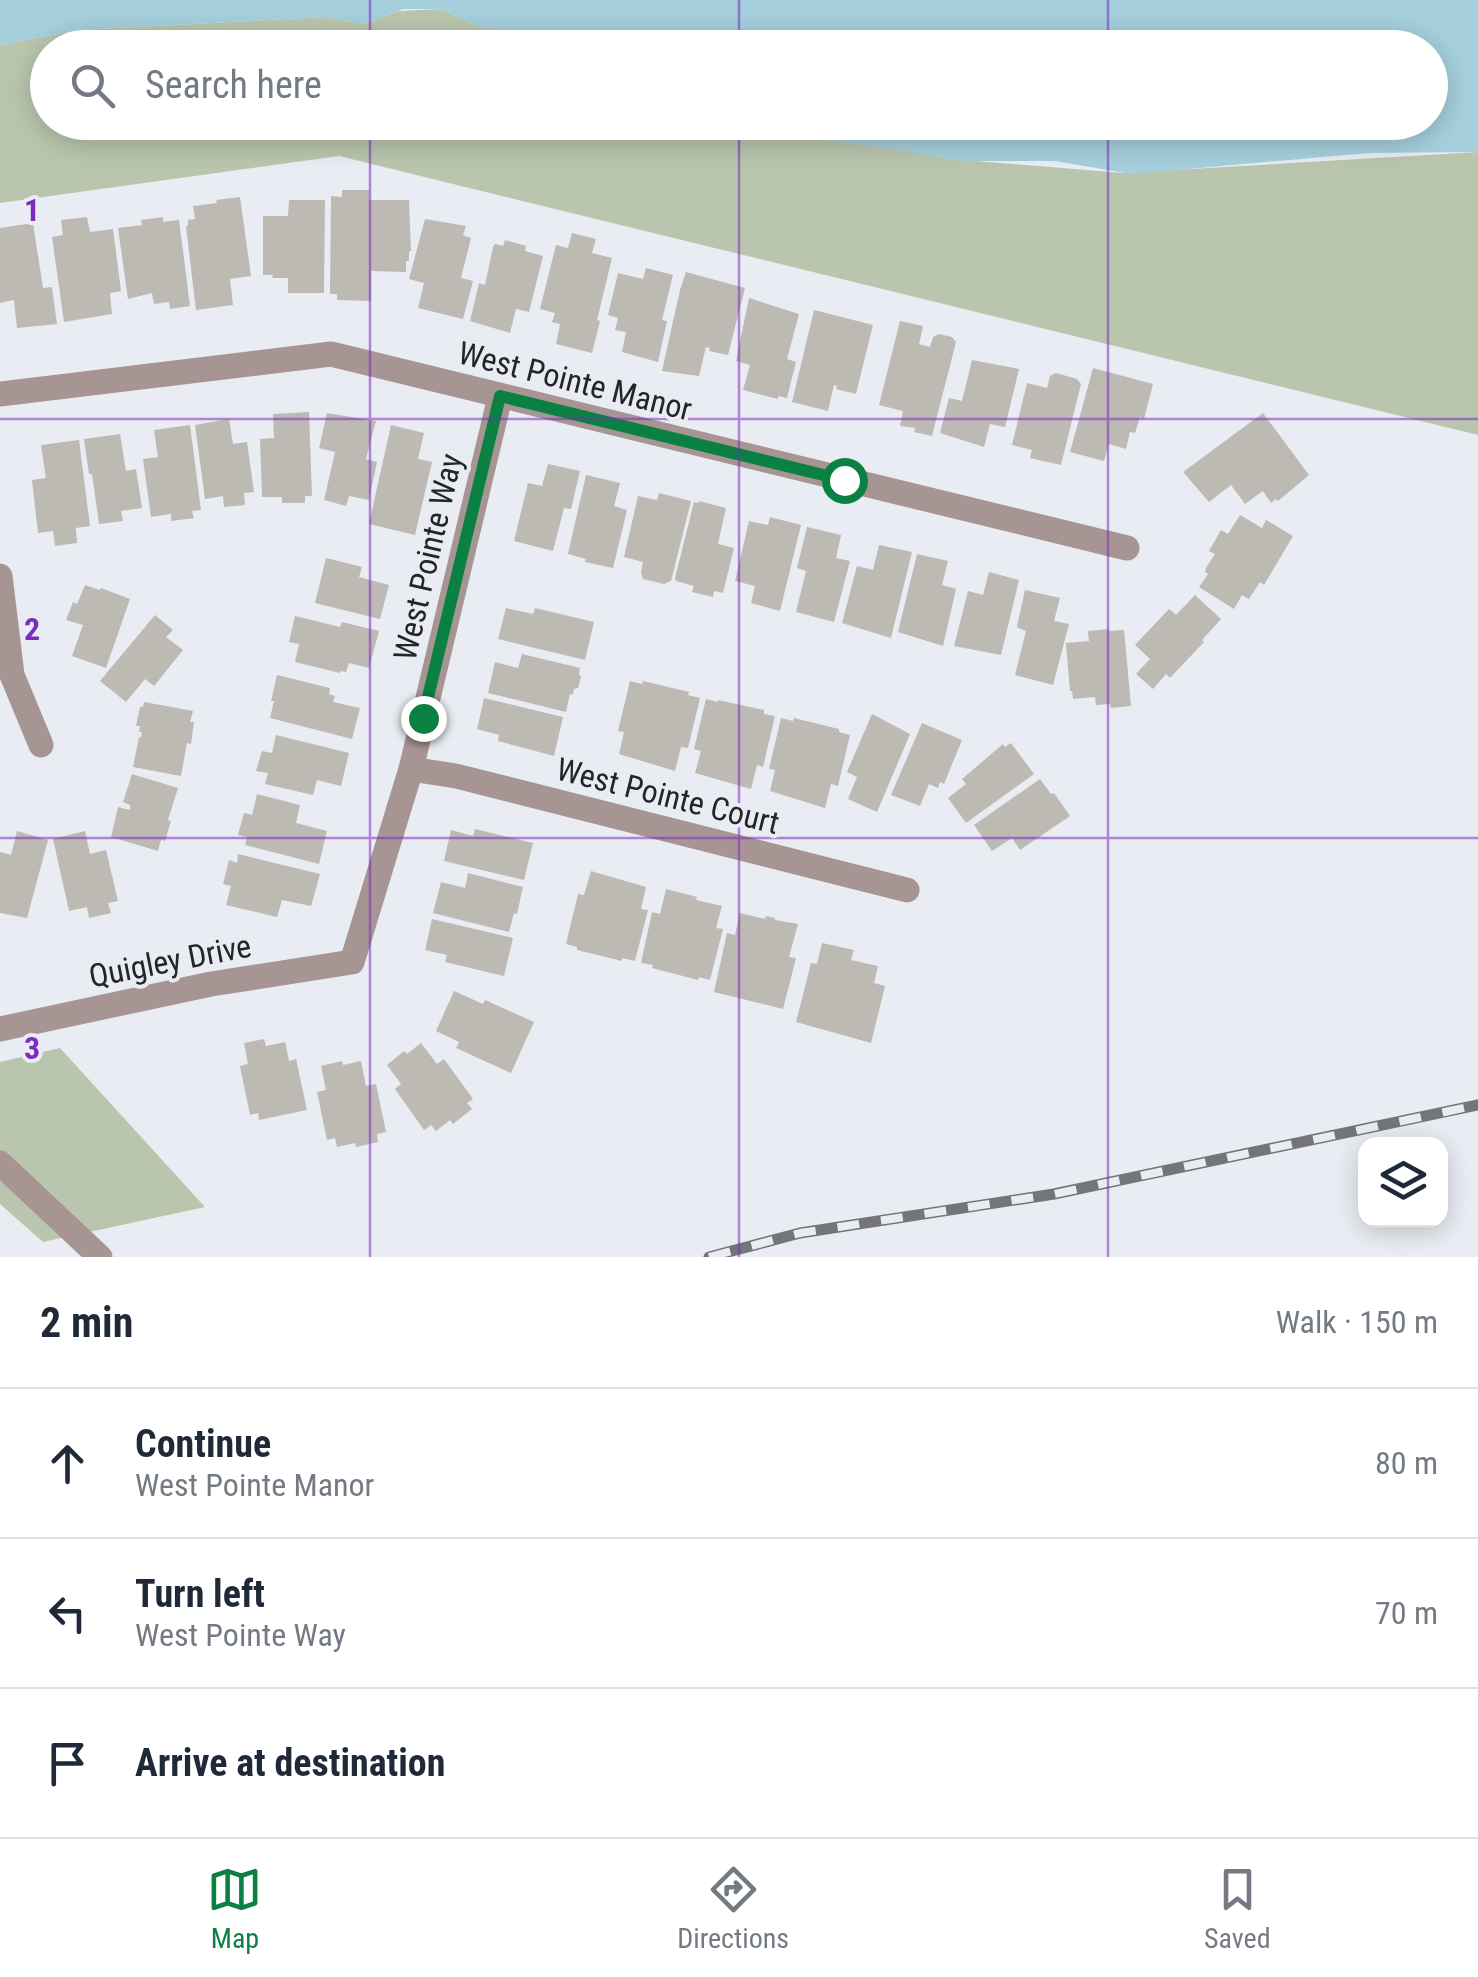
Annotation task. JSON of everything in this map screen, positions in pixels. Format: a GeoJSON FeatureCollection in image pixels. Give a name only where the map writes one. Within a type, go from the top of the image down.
{"type":"FeatureCollection","features":[{"type":"Feature","properties":{"kind":"street","name":"West Pointe Manor"},"geometry":{"type":"LineString","coordinates":[[0,394],[331,354],[1127,548]]}},
{"type":"Feature","properties":{"kind":"street","name":"West Pointe Way"},"geometry":{"type":"LineString","coordinates":[[352,962],[411,769],[500,396]]}},
{"type":"Feature","properties":{"kind":"street"},"geometry":{"type":"LineString","coordinates":[[0,576],[12,675],[41,745]]}},
{"type":"Feature","properties":{"kind":"street","name":"West Pointe Court"},"geometry":{"type":"LineString","coordinates":[[411,769],[456,776],[907,890]]}},
{"type":"Feature","properties":{"kind":"street","name":"Quigley Drive"},"geometry":{"type":"LineString","coordinates":[[0,1029],[211,984],[352,962]]}},
{"type":"Feature","properties":{"kind":"street"},"geometry":{"type":"LineString","coordinates":[[0,1164],[100,1257]]}},
{"type":"Feature","properties":{"kind":"green space"},"geometry":{"type":"Polygon","coordinates":[[[441,9],[482,28],[571,30],[78,30],[325,17],[363,24],[398,11],[441,9]]]}},
{"type":"Feature","properties":{"kind":"green space"},"geometry":{"type":"Polygon","coordinates":[[[30,39],[30,140],[856,140],[950,159],[1123,173],[1478,152],[1478,435],[339,156],[0,203],[0,45],[30,39]]]}},
{"type":"Feature","properties":{"kind":"green space"},"geometry":{"type":"Polygon","coordinates":[[[60,1048],[205,1207],[43,1242],[0,1204],[0,1062],[60,1048]]]}},
{"type":"Feature","properties":{"kind":"water"},"geometry":{"type":"Polygon","coordinates":[[[0,0],[1478,0],[1478,152],[1368,153],[1131,174],[1055,161],[959,161],[827,140],[1448,140],[1448,30],[533,30],[482,28],[441,9],[403,9],[363,24],[325,17],[30,30],[30,39],[0,45],[0,0]]]}},
{"type":"Feature","properties":{"kind":"building"},"geometry":{"type":"Polygon","coordinates":[[[342,190],[369,190],[369,200],[409,200],[411,251],[406,272],[371,271],[371,301],[337,300],[337,294],[330,294],[331,196],[342,197],[342,190]]]}},
{"type":"Feature","properties":{"kind":"building"},"geometry":{"type":"Polygon","coordinates":[[[240,197],[251,276],[230,279],[233,305],[196,310],[186,226],[188,220],[195,219],[193,206],[240,197]]]}},
{"type":"Feature","properties":{"kind":"building"},"geometry":{"type":"Polygon","coordinates":[[[289,200],[325,200],[324,293],[288,293],[288,278],[263,275],[263,216],[288,216],[289,200]]]}},
{"type":"Feature","properties":{"kind":"building"},"geometry":{"type":"Polygon","coordinates":[[[87,217],[90,232],[113,229],[121,291],[110,293],[112,314],[64,322],[52,237],[63,235],[61,220],[87,217]]]}},
{"type":"Feature","properties":{"kind":"building"},"geometry":{"type":"Polygon","coordinates":[[[163,217],[163,222],[179,220],[190,306],[170,309],[169,302],[154,304],[152,293],[128,299],[118,228],[163,217]]]}},
{"type":"Feature","properties":{"kind":"building"},"geometry":{"type":"Polygon","coordinates":[[[425,219],[466,226],[463,235],[471,238],[461,278],[473,281],[463,319],[418,308],[424,283],[409,279],[425,219]]]}},
{"type":"Feature","properties":{"kind":"building"},"geometry":{"type":"Polygon","coordinates":[[[33,223],[43,288],[52,287],[57,324],[17,328],[14,300],[0,303],[0,228],[33,223]]]}},
{"type":"Feature","properties":{"kind":"building"},"geometry":{"type":"Polygon","coordinates":[[[572,233],[596,239],[592,253],[612,258],[592,353],[556,344],[560,324],[552,322],[555,313],[540,309],[556,245],[568,248],[572,233]]]}},
{"type":"Feature","properties":{"kind":"building"},"geometry":{"type":"Polygon","coordinates":[[[505,240],[543,256],[529,312],[516,309],[510,333],[470,321],[479,283],[485,285],[493,247],[503,246],[505,240]]]}},
{"type":"Feature","properties":{"kind":"building"},"geometry":{"type":"Polygon","coordinates":[[[646,268],[673,275],[662,320],[667,321],[658,362],[622,352],[626,332],[615,330],[618,318],[608,315],[618,273],[643,279],[646,268]]]}},
{"type":"Feature","properties":{"kind":"building"},"geometry":{"type":"Polygon","coordinates":[[[686,272],[745,288],[728,355],[706,347],[699,376],[662,371],[686,272]]]}},
{"type":"Feature","properties":{"kind":"building"},"geometry":{"type":"Polygon","coordinates":[[[749,298],[799,314],[787,359],[796,362],[787,398],[743,390],[750,365],[736,361],[749,298]]]}},
{"type":"Feature","properties":{"kind":"building"},"geometry":{"type":"Polygon","coordinates":[[[814,310],[873,325],[856,394],[834,385],[828,411],[792,402],[814,310]]]}},
{"type":"Feature","properties":{"kind":"building"},"geometry":{"type":"Polygon","coordinates":[[[900,321],[923,326],[919,344],[930,347],[933,337],[939,334],[956,342],[932,436],[900,426],[903,411],[879,405],[900,321]]]}},
{"type":"Feature","properties":{"kind":"building"},"geometry":{"type":"Polygon","coordinates":[[[972,360],[1019,369],[1005,427],[990,424],[984,447],[940,433],[949,398],[962,401],[972,360]]]}},
{"type":"Feature","properties":{"kind":"building"},"geometry":{"type":"Polygon","coordinates":[[[1093,368],[1153,384],[1144,419],[1140,417],[1135,433],[1130,432],[1126,449],[1109,444],[1104,461],[1070,452],[1093,368]]]}},
{"type":"Feature","properties":{"kind":"building"},"geometry":{"type":"Polygon","coordinates":[[[1056,373],[1081,384],[1061,465],[1030,458],[1032,450],[1012,445],[1027,383],[1047,388],[1050,376],[1056,373]]]}},
{"type":"Feature","properties":{"kind":"building"},"geometry":{"type":"Polygon","coordinates":[[[309,412],[312,496],[305,496],[305,503],[282,503],[282,497],[262,497],[260,439],[274,438],[273,414],[309,412]]]}},
{"type":"Feature","properties":{"kind":"building"},"geometry":{"type":"Polygon","coordinates":[[[327,413],[376,421],[366,459],[377,462],[369,500],[349,496],[346,506],[324,500],[335,452],[319,448],[327,413]]]}},
{"type":"Feature","properties":{"kind":"building"},"geometry":{"type":"Polygon","coordinates":[[[1263,413],[1309,475],[1271,503],[1263,491],[1245,504],[1231,485],[1209,502],[1183,472],[1263,413]]]}},
{"type":"Feature","properties":{"kind":"building"},"geometry":{"type":"Polygon","coordinates":[[[229,419],[233,444],[247,442],[254,492],[244,493],[245,505],[224,507],[223,496],[205,499],[195,425],[229,419]]]}},
{"type":"Feature","properties":{"kind":"building"},"geometry":{"type":"Polygon","coordinates":[[[190,425],[201,510],[192,511],[194,518],[171,521],[171,514],[151,517],[143,459],[158,457],[154,430],[190,425]]]}},
{"type":"Feature","properties":{"kind":"building"},"geometry":{"type":"Polygon","coordinates":[[[391,425],[424,433],[418,459],[432,462],[415,535],[369,524],[391,425]]]}},
{"type":"Feature","properties":{"kind":"building"},"geometry":{"type":"Polygon","coordinates":[[[120,434],[126,471],[136,469],[142,508],[121,511],[123,521],[99,524],[84,439],[120,434]]]}},
{"type":"Feature","properties":{"kind":"building"},"geometry":{"type":"Polygon","coordinates":[[[79,440],[90,526],[76,528],[77,543],[55,546],[53,531],[38,533],[32,480],[46,478],[41,445],[79,440]]]}},
{"type":"Feature","properties":{"kind":"building"},"geometry":{"type":"Polygon","coordinates":[[[548,464],[580,471],[571,509],[564,508],[553,551],[514,541],[528,483],[542,486],[548,464]]]}},
{"type":"Feature","properties":{"kind":"building"},"geometry":{"type":"Polygon","coordinates":[[[586,475],[620,483],[614,506],[627,510],[613,568],[568,554],[586,475]]]}},
{"type":"Feature","properties":{"kind":"building"},"geometry":{"type":"Polygon","coordinates":[[[659,493],[691,501],[671,581],[664,584],[643,579],[643,562],[624,557],[638,496],[657,500],[659,493]]]}},
{"type":"Feature","properties":{"kind":"building"},"geometry":{"type":"Polygon","coordinates":[[[694,502],[726,508],[718,544],[734,548],[723,593],[714,591],[713,597],[692,592],[694,586],[675,578],[694,502]]]}},
{"type":"Feature","properties":{"kind":"building"},"geometry":{"type":"Polygon","coordinates":[[[1240,515],[1262,528],[1266,520],[1293,536],[1264,585],[1260,582],[1249,599],[1242,595],[1234,609],[1199,587],[1215,554],[1209,551],[1221,530],[1228,534],[1240,515]]]}},
{"type":"Feature","properties":{"kind":"building"},"geometry":{"type":"Polygon","coordinates":[[[770,517],[801,525],[780,611],[751,603],[755,586],[735,581],[749,521],[768,525],[770,517]]]}},
{"type":"Feature","properties":{"kind":"building"},"geometry":{"type":"Polygon","coordinates":[[[807,527],[841,535],[836,558],[850,561],[834,622],[796,612],[806,571],[797,568],[807,527]]]}},
{"type":"Feature","properties":{"kind":"building"},"geometry":{"type":"Polygon","coordinates":[[[879,545],[912,552],[891,638],[842,623],[857,566],[873,570],[879,545]]]}},
{"type":"Feature","properties":{"kind":"building"},"geometry":{"type":"Polygon","coordinates":[[[917,554],[948,561],[942,585],[956,589],[943,646],[898,632],[917,554]]]}},
{"type":"Feature","properties":{"kind":"building"},"geometry":{"type":"Polygon","coordinates":[[[326,558],[362,567],[359,577],[389,585],[380,619],[315,603],[326,558]]]}},
{"type":"Feature","properties":{"kind":"building"},"geometry":{"type":"Polygon","coordinates":[[[989,572],[1019,580],[1001,655],[954,646],[968,591],[983,595],[989,572]]]}},
{"type":"Feature","properties":{"kind":"building"},"geometry":{"type":"Polygon","coordinates":[[[85,585],[130,599],[106,668],[72,656],[83,625],[66,620],[85,585]]]}},
{"type":"Feature","properties":{"kind":"building"},"geometry":{"type":"Polygon","coordinates":[[[1025,590],[1060,598],[1054,621],[1069,624],[1053,685],[1015,675],[1026,631],[1017,626],[1025,590]]]}},
{"type":"Feature","properties":{"kind":"building"},"geometry":{"type":"Polygon","coordinates":[[[1195,595],[1221,619],[1170,678],[1166,674],[1153,689],[1136,674],[1150,659],[1135,645],[1169,609],[1176,615],[1195,595]]]}},
{"type":"Feature","properties":{"kind":"building"},"geometry":{"type":"Polygon","coordinates":[[[506,608],[533,614],[535,608],[594,622],[585,660],[498,639],[506,608]]]}},
{"type":"Feature","properties":{"kind":"building"},"geometry":{"type":"Polygon","coordinates":[[[155,615],[173,630],[166,637],[183,650],[154,686],[145,679],[126,702],[100,681],[155,615]]]}},
{"type":"Feature","properties":{"kind":"building"},"geometry":{"type":"Polygon","coordinates":[[[295,616],[379,631],[369,668],[349,663],[346,672],[340,673],[295,662],[299,644],[289,642],[295,616]]]}},
{"type":"Feature","properties":{"kind":"building"},"geometry":{"type":"Polygon","coordinates":[[[1124,630],[1131,706],[1096,705],[1095,697],[1073,699],[1070,691],[1066,643],[1089,641],[1088,631],[1124,630]]]}},
{"type":"Feature","properties":{"kind":"building"},"geometry":{"type":"Polygon","coordinates":[[[522,654],[580,668],[578,688],[570,694],[566,712],[488,693],[495,662],[518,668],[522,654]]]}},
{"type":"Feature","properties":{"kind":"building"},"geometry":{"type":"Polygon","coordinates":[[[277,675],[330,688],[329,694],[335,696],[333,702],[360,708],[352,739],[270,718],[277,675]]]}},
{"type":"Feature","properties":{"kind":"building"},"geometry":{"type":"Polygon","coordinates":[[[630,681],[689,692],[688,695],[700,698],[688,748],[681,747],[675,771],[619,754],[624,732],[618,731],[630,681]]]}},
{"type":"Feature","properties":{"kind":"building"},"geometry":{"type":"Polygon","coordinates":[[[484,698],[563,717],[554,756],[498,741],[499,735],[477,729],[484,698]]]}},
{"type":"Feature","properties":{"kind":"building"},"geometry":{"type":"Polygon","coordinates":[[[706,699],[764,710],[764,714],[775,716],[763,767],[757,765],[751,789],[695,773],[701,751],[694,749],[706,699]]]}},
{"type":"Feature","properties":{"kind":"building"},"geometry":{"type":"Polygon","coordinates":[[[144,702],[193,711],[191,744],[187,743],[181,776],[133,767],[142,732],[136,726],[144,702]]]}},
{"type":"Feature","properties":{"kind":"building"},"geometry":{"type":"Polygon","coordinates":[[[872,714],[910,734],[877,812],[848,799],[857,777],[847,772],[872,714]]]}},
{"type":"Feature","properties":{"kind":"building"},"geometry":{"type":"Polygon","coordinates":[[[781,718],[839,729],[850,735],[838,786],[831,784],[825,808],[770,791],[775,770],[769,769],[781,718]]]}},
{"type":"Feature","properties":{"kind":"building"},"geometry":{"type":"Polygon","coordinates":[[[922,723],[962,740],[944,784],[940,782],[938,788],[929,784],[920,806],[891,795],[922,723]]]}},
{"type":"Feature","properties":{"kind":"building"},"geometry":{"type":"Polygon","coordinates":[[[276,735],[349,753],[341,786],[317,780],[313,795],[265,784],[268,773],[256,771],[262,751],[272,753],[276,735]]]}},
{"type":"Feature","properties":{"kind":"building"},"geometry":{"type":"Polygon","coordinates":[[[1011,743],[1034,774],[966,823],[948,798],[966,784],[962,779],[1003,744],[1005,747],[1011,743]]]}},
{"type":"Feature","properties":{"kind":"building"},"geometry":{"type":"Polygon","coordinates":[[[132,774],[178,788],[165,841],[161,840],[158,851],[111,837],[118,807],[130,810],[130,805],[123,802],[132,774]]]}},
{"type":"Feature","properties":{"kind":"building"},"geometry":{"type":"Polygon","coordinates":[[[1040,779],[1070,816],[1020,850],[1012,838],[992,851],[974,825],[1040,779]]]}},
{"type":"Feature","properties":{"kind":"building"},"geometry":{"type":"Polygon","coordinates":[[[257,794],[300,805],[296,823],[327,831],[319,864],[245,845],[247,837],[238,835],[244,813],[252,815],[257,794]]]}},
{"type":"Feature","properties":{"kind":"building"},"geometry":{"type":"Polygon","coordinates":[[[475,829],[533,843],[524,880],[444,861],[451,830],[473,836],[475,829]]]}},
{"type":"Feature","properties":{"kind":"building"},"geometry":{"type":"Polygon","coordinates":[[[17,831],[48,840],[27,918],[0,913],[0,852],[11,855],[17,831]]]}},
{"type":"Feature","properties":{"kind":"building"},"geometry":{"type":"Polygon","coordinates":[[[85,831],[90,854],[106,850],[118,901],[108,903],[111,913],[89,918],[87,907],[69,911],[53,839],[85,831]]]}},
{"type":"Feature","properties":{"kind":"building"},"geometry":{"type":"Polygon","coordinates":[[[238,854],[320,874],[311,906],[282,900],[277,917],[226,905],[231,886],[223,884],[229,860],[237,863],[238,854]]]}},
{"type":"Feature","properties":{"kind":"building"},"geometry":{"type":"Polygon","coordinates":[[[591,871],[646,887],[641,909],[648,910],[635,961],[577,950],[566,944],[578,894],[584,895],[591,871]]]}},
{"type":"Feature","properties":{"kind":"building"},"geometry":{"type":"Polygon","coordinates":[[[468,873],[523,887],[509,932],[433,913],[441,882],[465,888],[468,873]]]}},
{"type":"Feature","properties":{"kind":"building"},"geometry":{"type":"Polygon","coordinates":[[[666,889],[722,906],[716,928],[723,929],[710,980],[641,963],[652,912],[660,914],[666,889]]]}},
{"type":"Feature","properties":{"kind":"building"},"geometry":{"type":"Polygon","coordinates":[[[740,913],[798,924],[789,957],[796,958],[783,1009],[714,992],[727,933],[735,935],[740,913]]]}},
{"type":"Feature","properties":{"kind":"building"},"geometry":{"type":"Polygon","coordinates":[[[432,919],[513,938],[504,976],[445,962],[447,955],[425,950],[432,919]]]}},
{"type":"Feature","properties":{"kind":"building"},"geometry":{"type":"Polygon","coordinates":[[[822,943],[854,950],[851,960],[878,966],[874,983],[885,986],[871,1043],[796,1022],[811,963],[817,964],[822,943]]]}},
{"type":"Feature","properties":{"kind":"building"},"geometry":{"type":"Polygon","coordinates":[[[454,991],[534,1022],[511,1073],[456,1048],[459,1042],[436,1031],[454,991]]]}},
{"type":"Feature","properties":{"kind":"building"},"geometry":{"type":"Polygon","coordinates":[[[264,1039],[266,1046],[285,1042],[289,1061],[296,1059],[307,1110],[259,1120],[258,1113],[250,1115],[240,1066],[248,1064],[244,1043],[264,1039]]]}},
{"type":"Feature","properties":{"kind":"building"},"geometry":{"type":"Polygon","coordinates":[[[421,1043],[437,1064],[444,1059],[473,1099],[467,1103],[472,1109],[436,1131],[431,1125],[424,1130],[395,1089],[401,1084],[387,1065],[421,1043]]]}},
{"type":"Feature","properties":{"kind":"building"},"geometry":{"type":"Polygon","coordinates":[[[342,1061],[343,1065],[361,1061],[366,1086],[376,1084],[386,1132],[377,1134],[378,1142],[337,1147],[335,1138],[327,1140],[317,1092],[326,1090],[321,1066],[342,1061]]]}},
{"type":"Feature","properties":{"kind":"railway"},"geometry":{"type":"LineString","coordinates":[[709,1257],[800,1233],[1054,1194],[1478,1105]]}},
{"type":"Feature","properties":{"kind":"route"},"geometry":{"type":"LineString","coordinates":[[423,718],[500,396],[844,480]]}}]}
